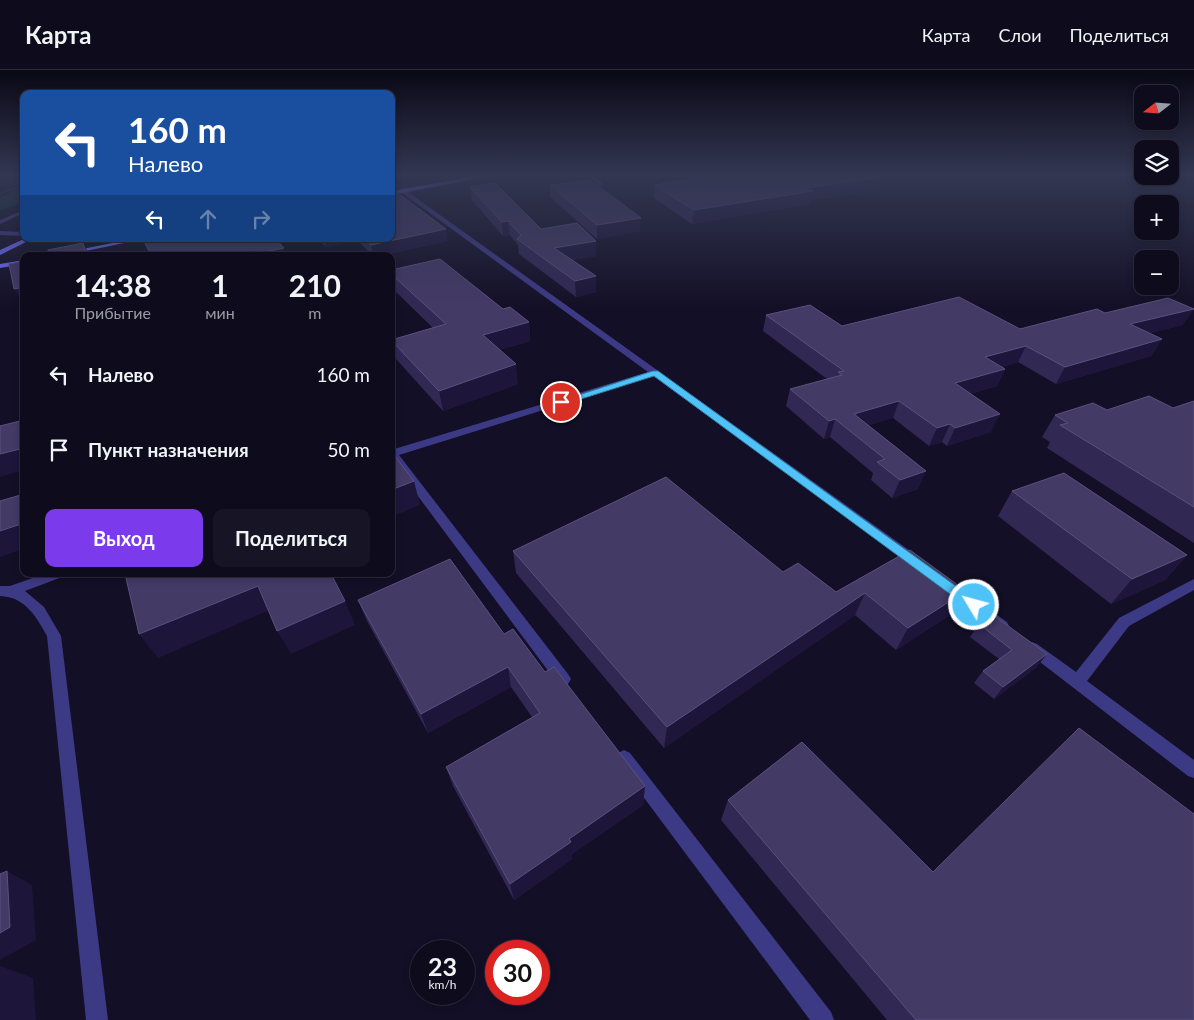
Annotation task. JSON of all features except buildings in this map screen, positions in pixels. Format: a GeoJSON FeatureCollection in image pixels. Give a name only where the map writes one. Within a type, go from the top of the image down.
{"type":"FeatureCollection","features":[{"type":"Feature","properties":{"kind":"street"},"geometry":{"type":"LineString","coordinates":[[444,219],[1008,630]]}},
{"type":"Feature","properties":{"kind":"street"},"geometry":{"type":"LineString","coordinates":[[0,253],[23,242]]}},
{"type":"Feature","properties":{"kind":"street"},"geometry":{"type":"LineString","coordinates":[[72,252],[125,242]]}},
{"type":"Feature","properties":{"kind":"street"},"geometry":{"type":"LineString","coordinates":[[0,266],[20,263]]}},
{"type":"Feature","properties":{"kind":"street"},"geometry":{"type":"LineString","coordinates":[[395,453],[656,372]]}},
{"type":"Feature","properties":{"kind":"street"},"geometry":{"type":"LineString","coordinates":[[395,458],[572,690]]}},
{"type":"Feature","properties":{"kind":"street"},"geometry":{"type":"LineString","coordinates":[[7,590],[48,577]]}},
{"type":"Feature","properties":{"kind":"street"},"geometry":{"type":"LineString","coordinates":[[1077,682],[1124,622],[1194,584]]}},
{"type":"Feature","properties":{"kind":"street"},"geometry":{"type":"LineString","coordinates":[[7,590],[38,608],[54,636],[97,1020]]}},
{"type":"Feature","properties":{"kind":"street"},"geometry":{"type":"LineString","coordinates":[[1023,642],[1194,770]]}},
{"type":"Feature","properties":{"kind":"street"},"geometry":{"type":"LineString","coordinates":[[614,745],[823,1020]]}},
{"type":"Feature","properties":{"kind":"lane"},"geometry":{"type":"LineString","coordinates":[[0,233],[20,234]]}},
{"type":"Feature","properties":{"kind":"route"},"geometry":{"type":"LineString","coordinates":[[561,402],[656,372],[974,605]]}}]}
